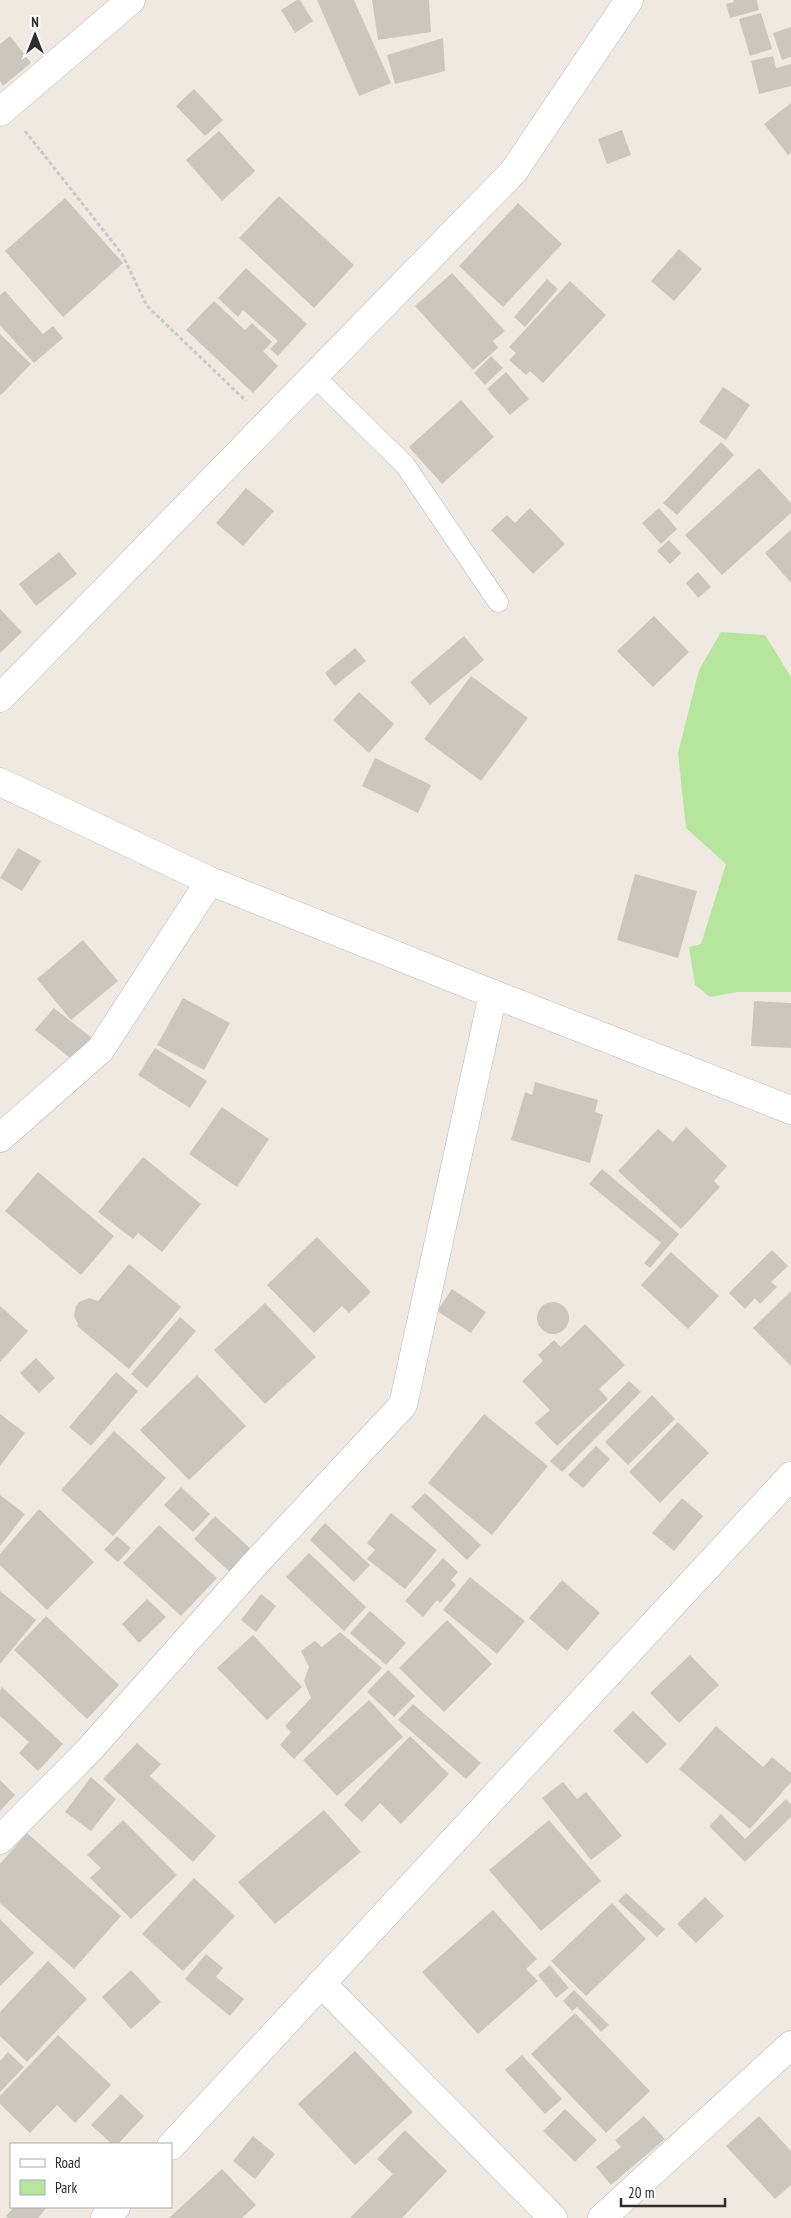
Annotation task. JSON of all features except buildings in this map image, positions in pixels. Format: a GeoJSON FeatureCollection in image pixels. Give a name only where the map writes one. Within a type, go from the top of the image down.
{"type":"FeatureCollection","features":[{"type":"Feature","properties":{"kind":"street"},"geometry":{"type":"LineString","coordinates":[[3,109],[131,0]]}},
{"type":"Feature","properties":{"kind":"street"},"geometry":{"type":"LineString","coordinates":[[0,698],[514,171],[629,0]]}},
{"type":"Feature","properties":{"kind":"street"},"geometry":{"type":"LineString","coordinates":[[0,782],[210,881],[791,1110]]}},
{"type":"Feature","properties":{"kind":"street"},"geometry":{"type":"LineString","coordinates":[[0,1138],[100,1050],[210,881]]}},
{"type":"Feature","properties":{"kind":"street"},"geometry":{"type":"LineString","coordinates":[[0,1840],[90,1749],[253,1566],[403,1405],[493,994]]}},
{"type":"Feature","properties":{"kind":"street"},"geometry":{"type":"LineString","coordinates":[[172,2145],[791,1476]]}},
{"type":"Feature","properties":{"kind":"street"},"geometry":{"type":"LineString","coordinates":[[321,1983],[553,2218]]}},
{"type":"Feature","properties":{"kind":"street"},"geometry":{"type":"LineString","coordinates":[[602,2218],[791,2045]]}},
{"type":"Feature","properties":{"kind":"street"},"geometry":{"type":"LineString","coordinates":[[105,2218],[115,2208]]}},
{"type":"Feature","properties":{"kind":"lane"},"geometry":{"type":"LineString","coordinates":[[314,376],[405,465],[498,602]]}},
{"type":"Feature","properties":{"kind":"path"},"geometry":{"type":"LineString","coordinates":[[3,109],[122,254],[147,306],[269,422]]}},
{"type":"Feature","properties":{"kind":"green space"},"geometry":{"type":"Polygon","coordinates":[[[721,632],[765,635],[791,677],[791,992],[738,992],[710,997],[695,985],[689,947],[701,944],[726,864],[686,828],[678,753],[699,670],[721,632]]]}}]}
